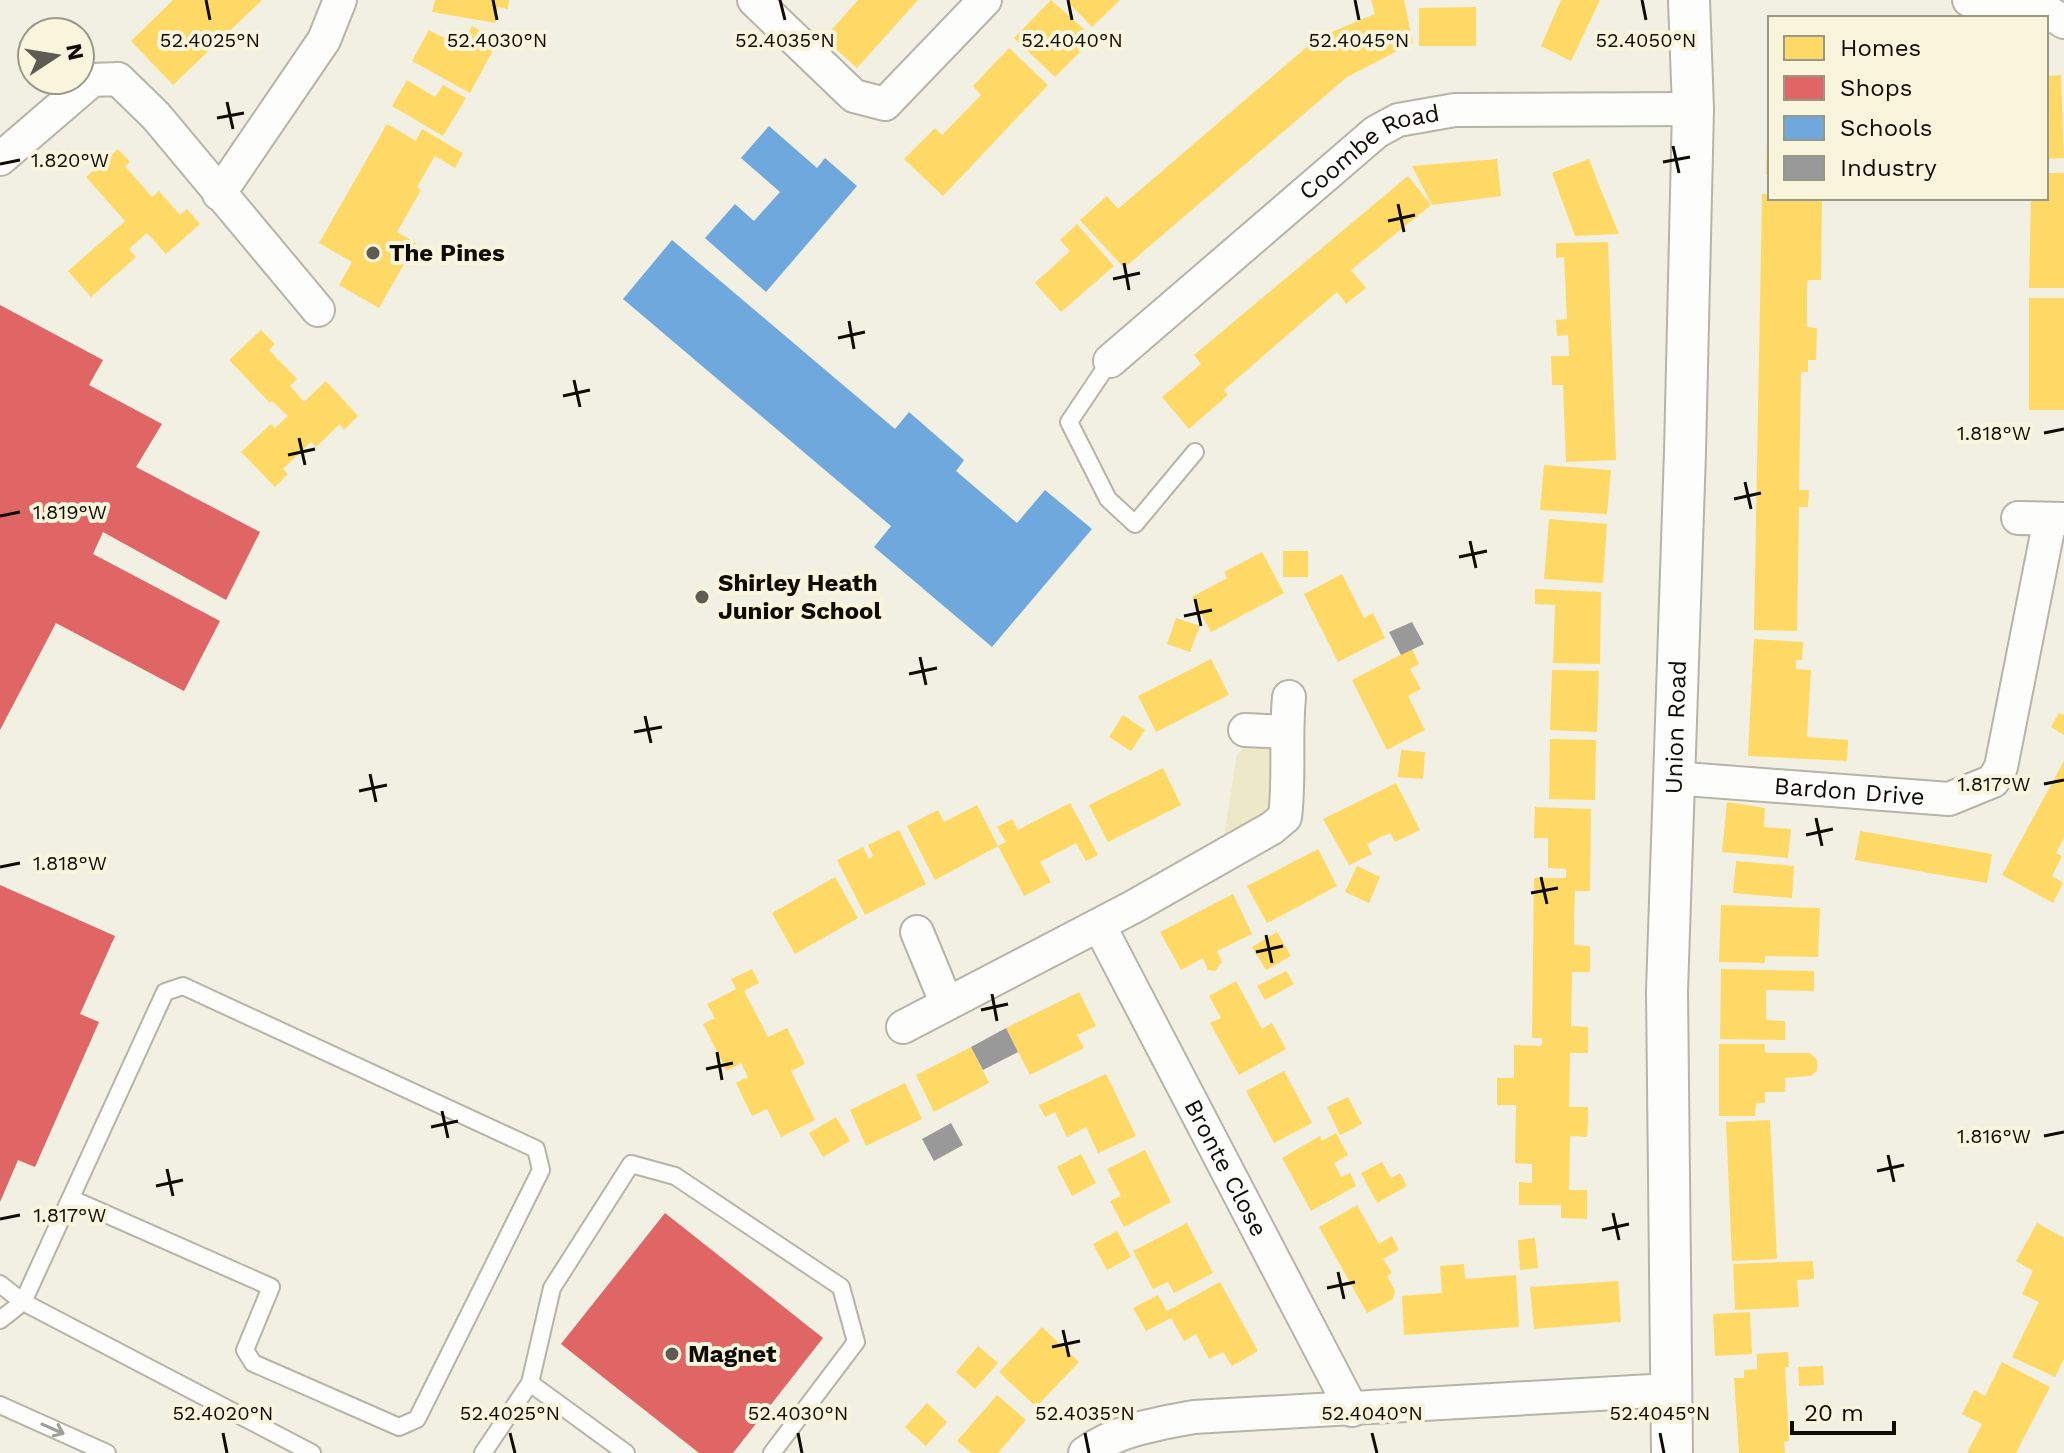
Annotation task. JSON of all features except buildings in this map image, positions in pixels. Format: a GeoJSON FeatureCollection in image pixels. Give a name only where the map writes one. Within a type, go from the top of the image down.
{"type":"FeatureCollection","features":[{"type":"Feature","properties":{"kind":"street"},"geometry":{"type":"LineString","coordinates":[[219,194],[324,40],[340,0]]}},
{"type":"Feature","properties":{"kind":"street"},"geometry":{"type":"LineString","coordinates":[[754,0],[854,96],[885,104],[985,0]]}},
{"type":"Feature","properties":{"kind":"street","name":"Union Road"},"geometry":{"type":"LineString","coordinates":[[1672,1453],[1667,991],[1693,109],[1689,0]]}},
{"type":"Feature","properties":{"kind":"street"},"geometry":{"type":"LineString","coordinates":[[1969,0],[2051,14],[2064,22]]}},
{"type":"Feature","properties":{"kind":"street"},"geometry":{"type":"LineString","coordinates":[[0,159],[92,80],[118,79],[156,116],[318,310]]}},
{"type":"Feature","properties":{"kind":"street","name":"Coombe Road"},"geometry":{"type":"LineString","coordinates":[[1110,361],[1376,132],[1398,120],[1455,110],[1693,109]]}},
{"type":"Feature","properties":{"kind":"street","name":"Bardon Drive"},"geometry":{"type":"LineString","coordinates":[[1672,778],[1949,799],[1993,781],[2001,767],[2057,519],[2018,518]]}},
{"type":"Feature","properties":{"kind":"street"},"geometry":{"type":"LineString","coordinates":[[903,1027],[1099,925],[1272,828],[1285,817],[1290,778],[1285,732],[1289,697]]}},
{"type":"Feature","properties":{"kind":"street"},"geometry":{"type":"LineString","coordinates":[[1245,730],[1285,732]]}},
{"type":"Feature","properties":{"kind":"street","name":"Bronte Close"},"geometry":{"type":"LineString","coordinates":[[1099,925],[1352,1410]]}},
{"type":"Feature","properties":{"kind":"street"},"geometry":{"type":"LineString","coordinates":[[917,932],[946,1002]]}},
{"type":"Feature","properties":{"kind":"street"},"geometry":{"type":"LineString","coordinates":[[1085,1453],[1100,1442],[1137,1428],[1194,1417],[1669,1390]]}},
{"type":"Feature","properties":{"kind":"lane"},"geometry":{"type":"LineString","coordinates":[[1110,361],[1069,422],[1108,499],[1135,524],[1195,452]]}},
{"type":"Feature","properties":{"kind":"lane"},"geometry":{"type":"LineString","coordinates":[[0,1320],[23,1302],[165,992],[183,986],[536,1149],[541,1170],[417,1419],[399,1427],[253,1363],[245,1350],[271,1287],[72,1199]]}},
{"type":"Feature","properties":{"kind":"lane"},"geometry":{"type":"LineString","coordinates":[[483,1453],[530,1383],[552,1288],[631,1164],[675,1176],[841,1287],[856,1342],[772,1453]]}},
{"type":"Feature","properties":{"kind":"lane"},"geometry":{"type":"LineString","coordinates":[[0,1284],[23,1302],[312,1453]]}},
{"type":"Feature","properties":{"kind":"lane"},"geometry":{"type":"LineString","coordinates":[[530,1383],[626,1453]]}},
{"type":"Feature","properties":{"kind":"lane"},"geometry":{"type":"LineString","coordinates":[[0,1405],[107,1453]]}},
{"type":"Feature","properties":{"kind":"shaded area"},"geometry":{"type":"Polygon","coordinates":[[[1248,745],[1273,748],[1280,805],[1223,843],[1237,754],[1248,745]]]}},
{"type":"Feature","properties":{"kind":"place","name":"The Pines"},"geometry":{"type":"Point","coordinates":[373,253]}},
{"type":"Feature","properties":{"kind":"place","name":"Shirley Heath Junior School"},"geometry":{"type":"Point","coordinates":[702,597]}},
{"type":"Feature","properties":{"kind":"place","name":"Magnet"},"geometry":{"type":"Point","coordinates":[672,1354]}}]}
